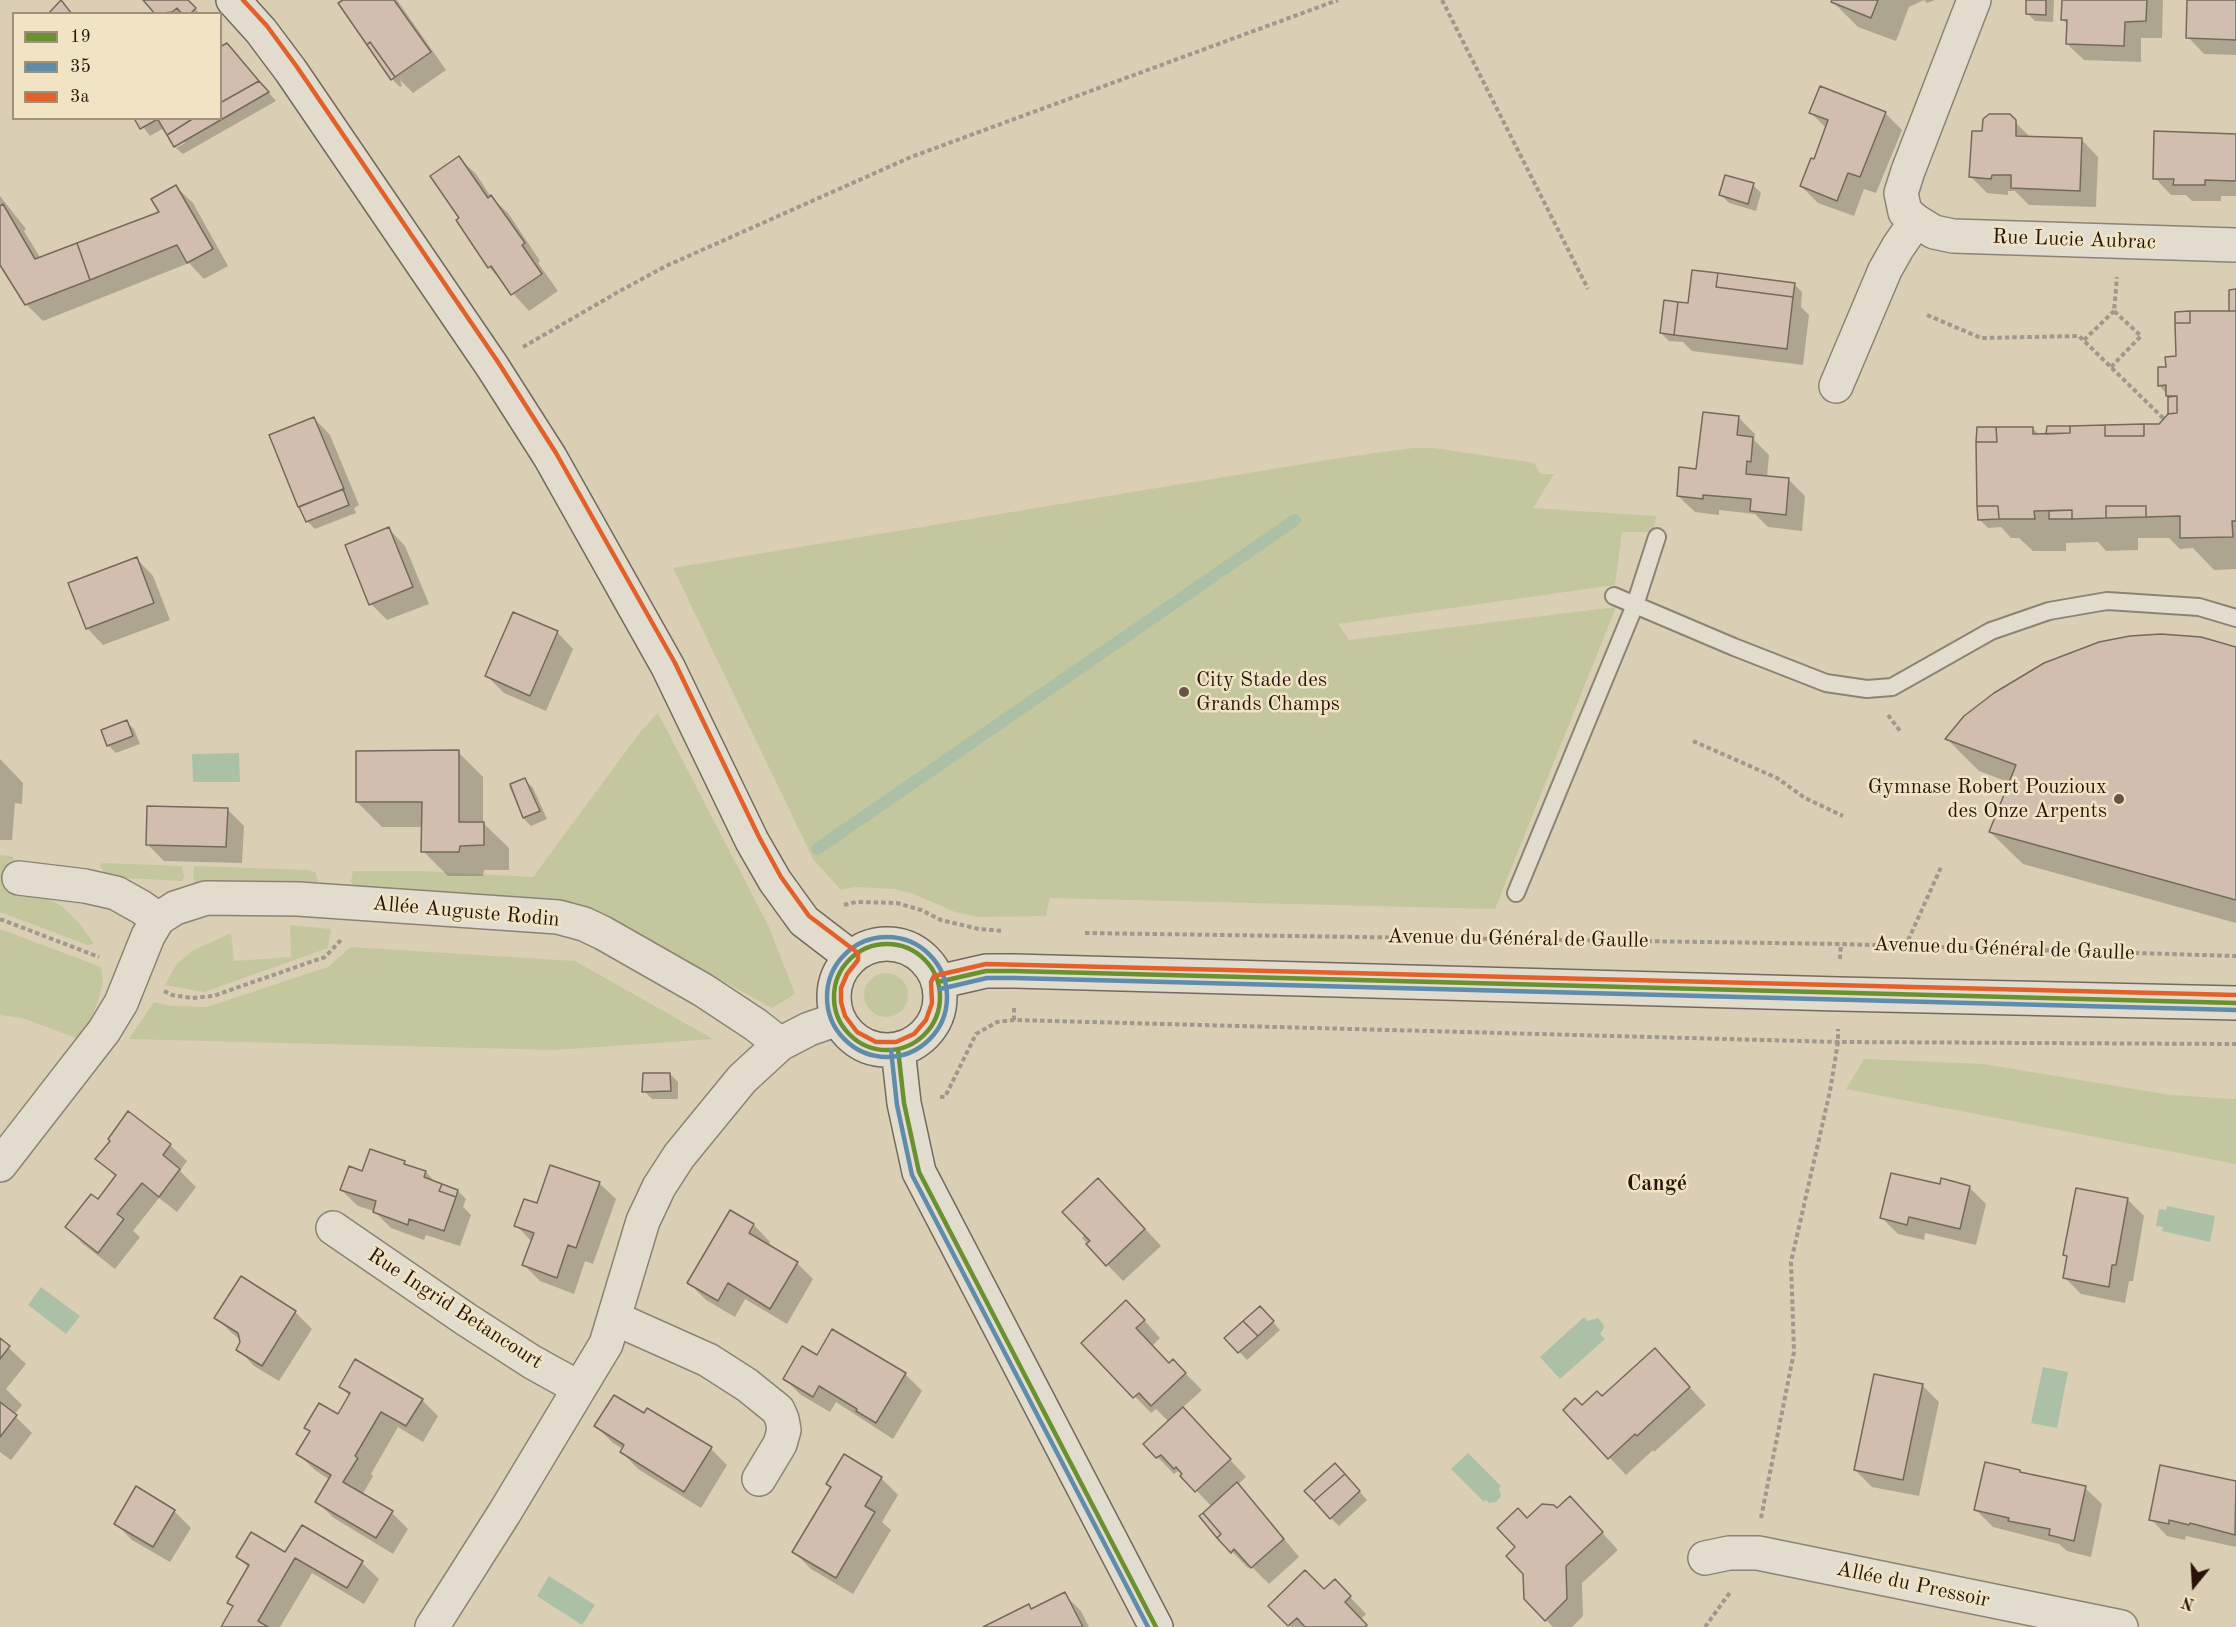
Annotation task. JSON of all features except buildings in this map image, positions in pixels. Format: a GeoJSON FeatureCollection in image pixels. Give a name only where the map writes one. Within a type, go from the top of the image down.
{"type":"FeatureCollection","features":[{"type":"Feature","properties":{"kind":"street"},"geometry":{"type":"LineString","coordinates":[[233,0],[261,31],[291,71],[492,366],[550,457],[668,667],[752,841],[775,881],[796,911],[813,929],[851,957]]}},
{"type":"Feature","properties":{"kind":"street"},"geometry":{"type":"LineString","coordinates":[[1836,386],[1885,270],[1916,221],[1905,212],[1901,193],[1974,0]]}},
{"type":"Feature","properties":{"kind":"street","name":"Rue Lucie Aubrac"},"geometry":{"type":"LineString","coordinates":[[1916,221],[1934,232],[1953,236],[2236,245]]}},
{"type":"Feature","properties":{"kind":"street"},"geometry":{"type":"LineString","coordinates":[[0,1165],[104,1031],[121,1003],[148,936],[158,919],[116,893],[85,886],[19,879]]}},
{"type":"Feature","properties":{"kind":"street","name":"Allée Auguste Rodin"},"geometry":{"type":"LineString","coordinates":[[158,919],[175,908],[206,898],[298,899],[558,917],[584,924],[614,938],[703,990],[780,1044]]}},
{"type":"Feature","properties":{"kind":"street"},"geometry":{"type":"LineString","coordinates":[[883,944],[901,946],[917,953],[930,966],[938,982],[940,1004],[933,1024],[918,1040],[898,1049],[874,1049],[852,1038],[838,1018],[833,1003],[834,986],[840,970],[851,957],[866,948],[883,944]]}},
{"type":"Feature","properties":{"kind":"street"},"geometry":{"type":"LineString","coordinates":[[938,982],[986,971],[1014,971],[2236,1003]]}},
{"type":"Feature","properties":{"kind":"street"},"geometry":{"type":"LineString","coordinates":[[432,1627],[505,1512],[606,1344],[643,1221],[659,1187],[704,1124],[742,1079],[780,1044],[838,1018]]}},
{"type":"Feature","properties":{"kind":"street"},"geometry":{"type":"LineString","coordinates":[[898,1049],[904,1103],[919,1172],[1156,1627]]}},
{"type":"Feature","properties":{"kind":"street","name":"Rue Ingrid Betancourt"},"geometry":{"type":"LineString","coordinates":[[333,1228],[477,1326],[579,1388]]}},
{"type":"Feature","properties":{"kind":"street"},"geometry":{"type":"LineString","coordinates":[[614,1318],[708,1360],[747,1385],[778,1410],[784,1430],[780,1444],[759,1479]]}},
{"type":"Feature","properties":{"kind":"street","name":"Allée du Pressoir"},"geometry":{"type":"LineString","coordinates":[[1704,1558],[1729,1553],[1758,1553],[2121,1627]]}},
{"type":"Feature","properties":{"kind":"lane"},"geometry":{"type":"LineString","coordinates":[[1516,893],[1635,605],[1657,537]]}},
{"type":"Feature","properties":{"kind":"lane"},"geometry":{"type":"LineString","coordinates":[[1614,596],[1826,683],[1867,689],[1892,687],[1991,631],[2049,610],[2107,601],[2199,607],[2236,618]]}},
{"type":"Feature","properties":{"kind":"path"},"geometry":{"type":"LineString","coordinates":[[492,366],[666,266],[901,162],[1338,0]]}},
{"type":"Feature","properties":{"kind":"path"},"geometry":{"type":"LineString","coordinates":[[1442,0],[1588,289]]}},
{"type":"Feature","properties":{"kind":"path"},"geometry":{"type":"LineString","coordinates":[[2084,340],[2114,310],[2120,241]]}},
{"type":"Feature","properties":{"kind":"path"},"geometry":{"type":"LineString","coordinates":[[2111,367],[2141,336],[2114,310]]}},
{"type":"Feature","properties":{"kind":"path"},"geometry":{"type":"LineString","coordinates":[[1927,315],[1981,338],[2079,336],[2164,419]]}},
{"type":"Feature","properties":{"kind":"path"},"geometry":{"type":"LineString","coordinates":[[1693,741],[1777,778],[1805,798],[1843,816]]}},
{"type":"Feature","properties":{"kind":"path"},"geometry":{"type":"LineString","coordinates":[[1905,947],[1941,865]]}},
{"type":"Feature","properties":{"kind":"path"},"geometry":{"type":"LineString","coordinates":[[813,929],[847,903],[856,902],[897,903],[950,922],[979,929],[1007,932]]}},
{"type":"Feature","properties":{"kind":"path"},"geometry":{"type":"LineString","coordinates":[[0,919],[92,954],[172,995],[192,998],[213,996],[325,957],[341,939],[347,936]]}},
{"type":"Feature","properties":{"kind":"path","name":"Avenue du Général de Gaulle"},"geometry":{"type":"LineString","coordinates":[[1074,933],[1905,947],[2236,956]]}},
{"type":"Feature","properties":{"kind":"path"},"geometry":{"type":"LineString","coordinates":[[904,1103],[945,1096],[976,1034],[997,1022],[1014,1020],[1838,1042],[2236,1044]]}},
{"type":"Feature","properties":{"kind":"path"},"geometry":{"type":"LineString","coordinates":[[1705,1627],[1758,1553],[1759,1525],[1794,1352],[1791,1262],[1830,1091],[1838,1042]]}},
{"type":"Feature","properties":{"kind":"shaded area"},"geometry":{"type":"Polygon","coordinates":[[[1413,448],[1434,448],[1534,463],[1541,474],[1554,474],[1533,508],[1656,516],[1653,532],[1622,532],[1615,585],[1338,624],[1349,640],[1616,607],[1495,909],[1050,898],[1046,916],[978,917],[955,912],[914,894],[894,889],[856,887],[841,890],[813,859],[673,568],[1339,458],[1413,448]]]}},
{"type":"Feature","properties":{"kind":"shaded area"},"geometry":{"type":"Polygon","coordinates":[[[658,713],[769,927],[795,994],[772,1008],[595,911],[582,907],[355,893],[351,881],[353,871],[421,871],[533,877],[641,731],[658,713]]]}},
{"type":"Feature","properties":{"kind":"shaded area"},"geometry":{"type":"Polygon","coordinates":[[[239,753],[240,782],[193,782],[192,754],[239,753]]]}},
{"type":"Feature","properties":{"kind":"shaded area"},"geometry":{"type":"Polygon","coordinates":[[[0,855],[11,856],[15,860],[12,890],[43,896],[63,907],[80,924],[94,944],[88,945],[0,912],[0,855]]]}},
{"type":"Feature","properties":{"kind":"shaded area"},"geometry":{"type":"Polygon","coordinates":[[[102,863],[182,866],[184,877],[182,881],[107,877],[100,866],[102,863]]]}},
{"type":"Feature","properties":{"kind":"shaded area"},"geometry":{"type":"Polygon","coordinates":[[[194,866],[307,870],[315,872],[318,880],[317,886],[203,886],[195,883],[194,866]]]}},
{"type":"Feature","properties":{"kind":"shaded area"},"geometry":{"type":"Polygon","coordinates":[[[290,925],[331,929],[328,948],[204,992],[165,985],[176,965],[192,951],[231,933],[234,961],[291,957],[290,925]]]}},
{"type":"Feature","properties":{"kind":"shaded area"},"geometry":{"type":"Polygon","coordinates":[[[0,929],[101,967],[103,982],[98,1001],[79,1039],[22,1018],[0,1015],[0,929]]]}},
{"type":"Feature","properties":{"kind":"shaded area"},"geometry":{"type":"Polygon","coordinates":[[[351,947],[575,961],[713,1039],[555,1050],[129,1039],[154,1002],[170,1006],[207,1007],[328,967],[351,947]]]}},
{"type":"Feature","properties":{"kind":"shaded area"},"geometry":{"type":"Polygon","coordinates":[[[886,973],[895,974],[902,979],[907,986],[907,1004],[902,1011],[895,1016],[886,1017],[877,1016],[870,1011],[865,1004],[864,995],[865,986],[870,979],[877,974],[886,973]]]}},
{"type":"Feature","properties":{"kind":"shaded area"},"geometry":{"type":"Polygon","coordinates":[[[1864,1059],[1983,1064],[2171,1095],[2234,1099],[2236,1097],[2236,1164],[1846,1089],[1864,1059]]]}},
{"type":"Feature","properties":{"kind":"shaded area"},"geometry":{"type":"Polygon","coordinates":[[[2167,1206],[2215,1216],[2210,1242],[2162,1231],[2163,1227],[2156,1226],[2159,1209],[2166,1210],[2167,1206]]]}},
{"type":"Feature","properties":{"kind":"shaded area"},"geometry":{"type":"Polygon","coordinates":[[[41,1287],[80,1316],[66,1334],[28,1305],[41,1287]]]}},
{"type":"Feature","properties":{"kind":"shaded area"},"geometry":{"type":"Polygon","coordinates":[[[1584,1317],[1588,1321],[1598,1318],[1604,1328],[1600,1334],[1605,1339],[1560,1379],[1540,1357],[1584,1317]]]}},
{"type":"Feature","properties":{"kind":"shaded area"},"geometry":{"type":"Polygon","coordinates":[[[2043,1367],[2068,1372],[2057,1428],[2031,1423],[2043,1367]]]}},
{"type":"Feature","properties":{"kind":"shaded area"},"geometry":{"type":"Polygon","coordinates":[[[1468,1453],[1501,1486],[1499,1488],[1501,1496],[1496,1502],[1489,1503],[1486,1500],[1484,1502],[1451,1469],[1468,1453]]]}},
{"type":"Feature","properties":{"kind":"shaded area"},"geometry":{"type":"Polygon","coordinates":[[[549,1576],[595,1605],[582,1625],[537,1596],[549,1576]]]}},
{"type":"Feature","properties":{"kind":"waterway"},"geometry":{"type":"LineString","coordinates":[[817,849],[1295,520]]}},
{"type":"Feature","properties":{"kind":"transit line","name":"3a"},"geometry":{"type":"LineString","coordinates":[[243,0],[267,26],[297,67],[498,362],[556,453],[675,663],[759,837],[781,877],[809,916],[858,953],[858,960],[847,974],[841,988],[841,1002],[845,1016],[857,1032],[876,1042],[896,1042],[914,1034],[926,1020],[932,1003],[931,982],[934,976],[986,964],[2236,995]]}},
{"type":"Feature","properties":{"kind":"transit line","name":"35"},"geometry":{"type":"LineString","coordinates":[[887,937],[910,941],[930,954],[943,974],[947,997],[943,1020],[930,1040],[910,1053],[887,1057],[864,1053],[844,1040],[831,1020],[827,997],[831,974],[844,954],[864,941],[887,937]]}},
{"type":"Feature","properties":{"kind":"transit line","name":"19"},"geometry":{"type":"LineString","coordinates":[[887,944],[907,948],[924,960],[936,977],[940,997],[936,1017],[924,1034],[907,1046],[887,1050],[867,1046],[850,1034],[838,1017],[834,997],[838,977],[850,960],[867,948],[887,944]]}},
{"type":"Feature","properties":{"kind":"transit line","name":"19"},"geometry":{"type":"LineString","coordinates":[[938,982],[986,971],[1014,971],[2236,1003]]}},
{"type":"Feature","properties":{"kind":"transit line","name":"35"},"geometry":{"type":"LineString","coordinates":[[940,989],[987,978],[1014,978],[2236,1010]]}},
{"type":"Feature","properties":{"kind":"transit line","name":"19"},"geometry":{"type":"LineString","coordinates":[[898,1049],[904,1103],[919,1172],[1156,1627]]}},
{"type":"Feature","properties":{"kind":"transit line","name":"35"},"geometry":{"type":"LineString","coordinates":[[891,1050],[897,1105],[912,1175],[1148,1627]]}},
{"type":"Feature","properties":{"kind":"place","name":"City Stade des Grands Champs"},"geometry":{"type":"Point","coordinates":[1184,692]}},
{"type":"Feature","properties":{"kind":"place","name":"Gymnase Robert Pouzioux des Onze Arpents"},"geometry":{"type":"Point","coordinates":[2119,799]}},
{"type":"Feature","properties":{"kind":"district","name":"Cangé"},"geometry":{"type":"Point","coordinates":[1657,1184]}}]}
